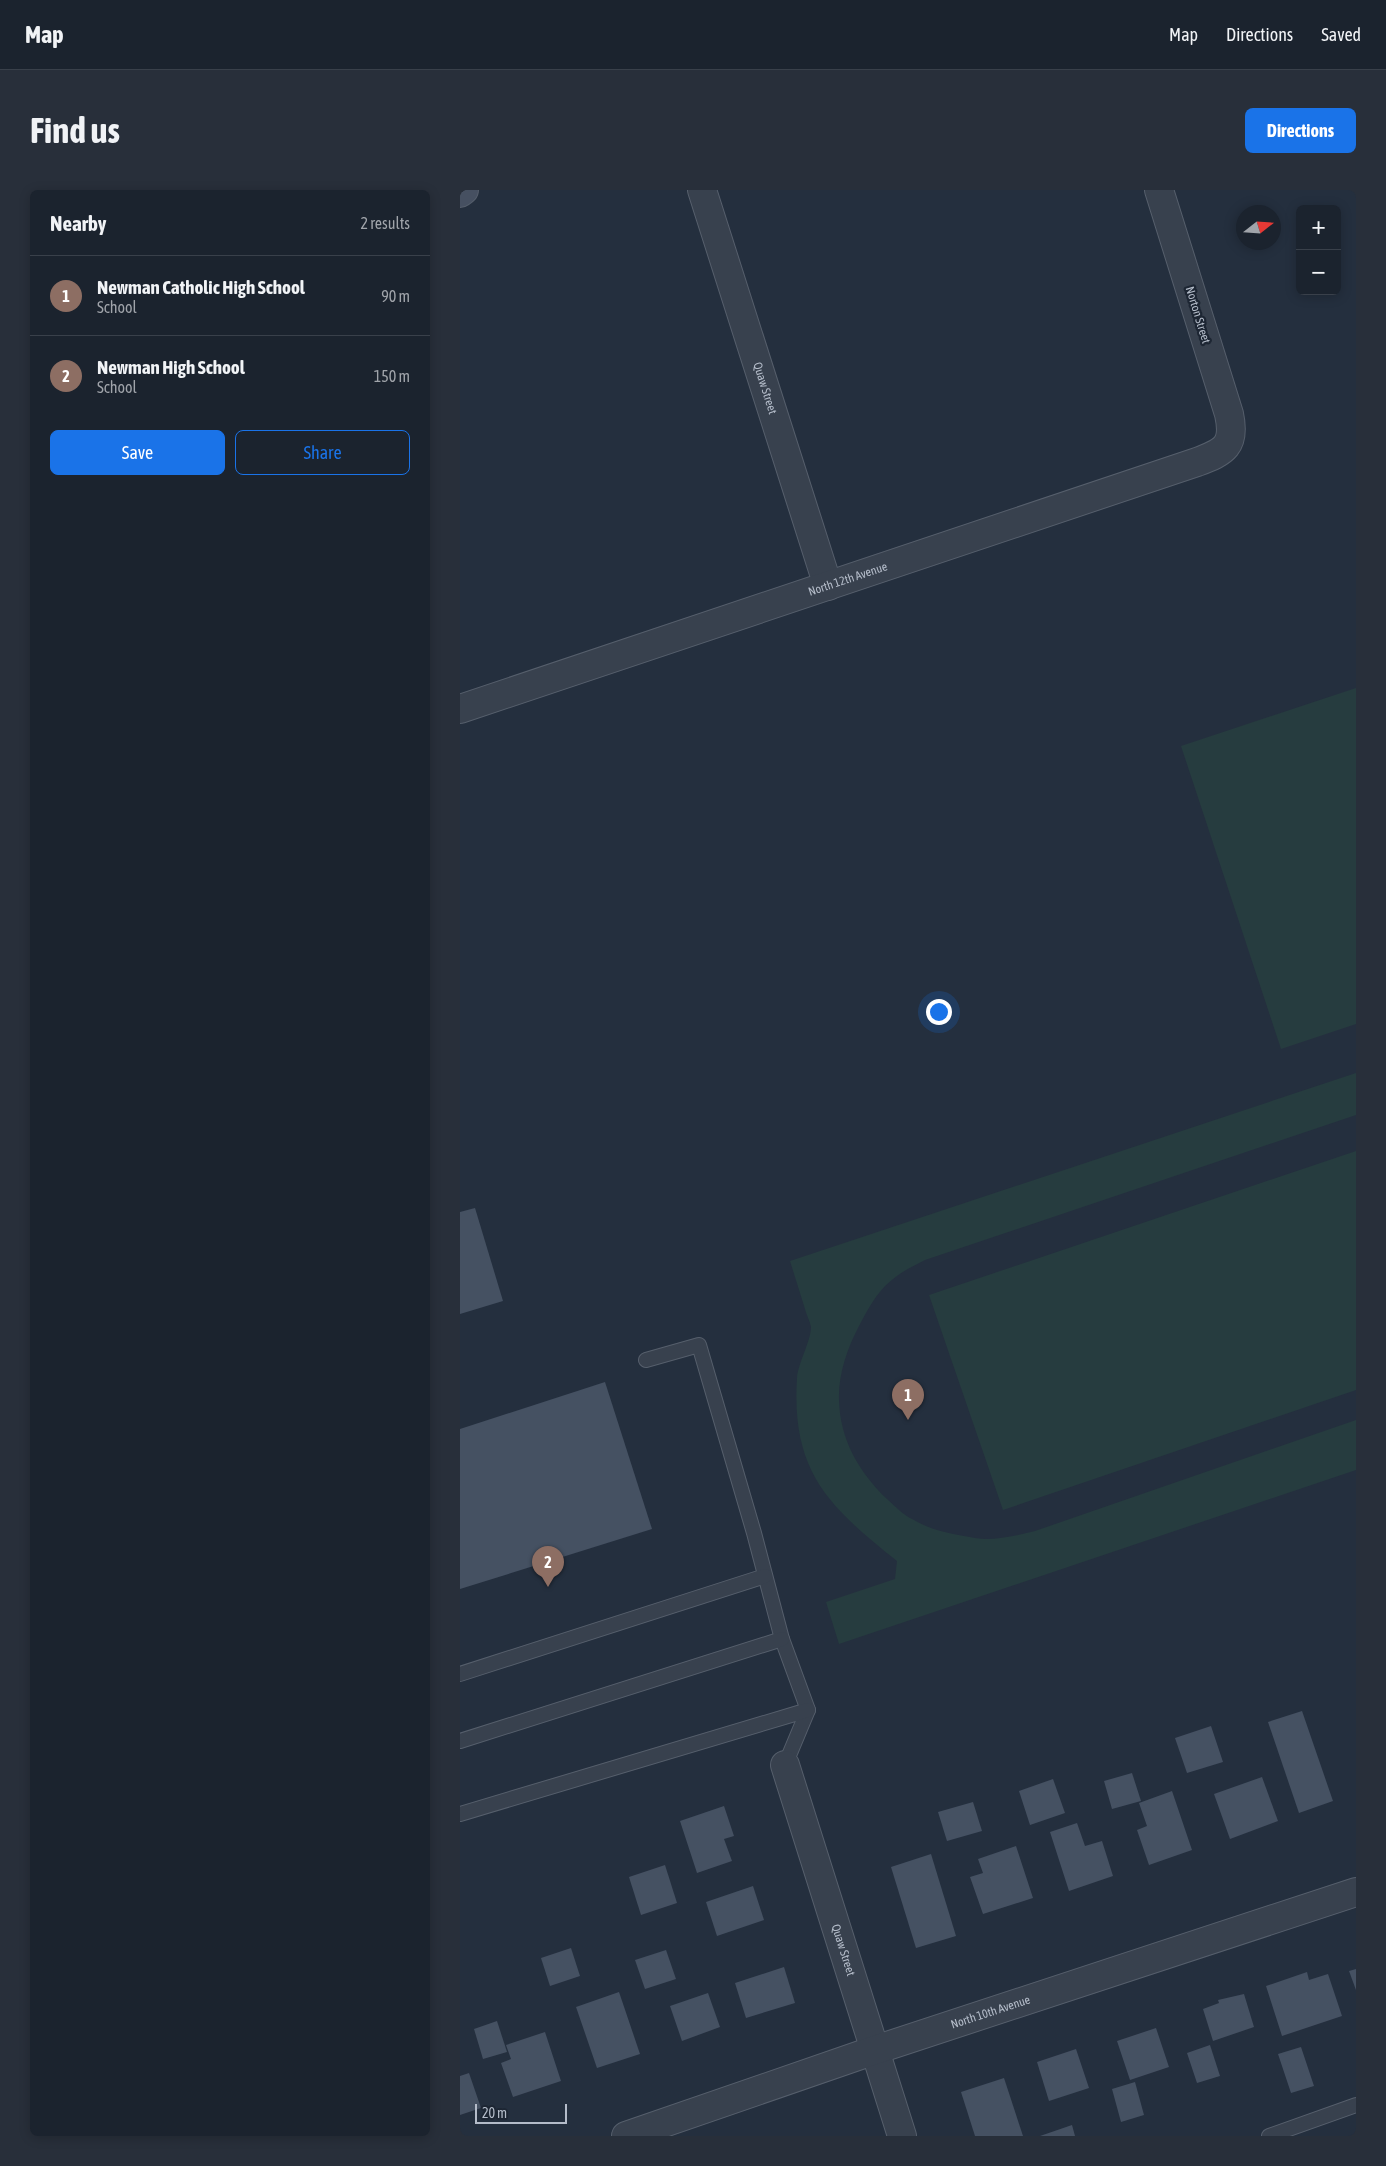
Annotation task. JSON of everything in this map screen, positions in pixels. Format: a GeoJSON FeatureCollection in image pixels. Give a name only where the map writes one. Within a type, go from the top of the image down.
{"type":"FeatureCollection","features":[{"type":"Feature","properties":{"kind":"street"},"geometry":{"type":"LineString","coordinates":[[460,193],[464,190]]}},
{"type":"Feature","properties":{"kind":"street","name":"Quaw Street"},"geometry":{"type":"LineString","coordinates":[[702,190],[828,586]]}},
{"type":"Feature","properties":{"kind":"street","name":"Norton Street"},"geometry":{"type":"LineString","coordinates":[[1159,190],[1229,414],[1232,428],[1230,441]]}},
{"type":"Feature","properties":{"kind":"street","name":"North 12th Avenue"},"geometry":{"type":"LineString","coordinates":[[460,709],[1211,457],[1225,449],[1230,441]]}},
{"type":"Feature","properties":{"kind":"street","name":"Quaw Street"},"geometry":{"type":"LineString","coordinates":[[785,1765],[902,2136]]}},
{"type":"Feature","properties":{"kind":"street","name":"North 10th Avenue"},"geometry":{"type":"LineString","coordinates":[[626,2136],[875,2050],[1356,1892]]}},
{"type":"Feature","properties":{"kind":"lane"},"geometry":{"type":"LineString","coordinates":[[646,1360],[699,1345],[782,1639],[808,1710],[785,1765]]}},
{"type":"Feature","properties":{"kind":"lane"},"geometry":{"type":"LineString","coordinates":[[460,1674],[765,1576]]}},
{"type":"Feature","properties":{"kind":"lane"},"geometry":{"type":"LineString","coordinates":[[460,1741],[782,1639]]}},
{"type":"Feature","properties":{"kind":"lane"},"geometry":{"type":"LineString","coordinates":[[460,1814],[808,1710]]}},
{"type":"Feature","properties":{"kind":"lane"},"geometry":{"type":"LineString","coordinates":[[1269,2136],[1356,2105]]}},
{"type":"Feature","properties":{"kind":"green space"},"geometry":{"type":"Polygon","coordinates":[[[1356,688],[1356,1024],[1281,1049],[1181,746],[1356,688]]]}},
{"type":"Feature","properties":{"kind":"green space"},"geometry":{"type":"Polygon","coordinates":[[[1356,1073],[1356,1115],[925,1260],[901,1273],[884,1287],[871,1304],[854,1336],[842,1372],[839,1400],[840,1415],[847,1442],[868,1478],[887,1499],[906,1516],[926,1526],[945,1532],[983,1539],[1005,1538],[1035,1531],[1356,1420],[1356,1470],[839,1644],[826,1602],[895,1579],[897,1561],[852,1523],[834,1504],[819,1484],[808,1463],[801,1439],[797,1411],[797,1378],[811,1327],[790,1261],[1356,1073]]]}},
{"type":"Feature","properties":{"kind":"green space"},"geometry":{"type":"Polygon","coordinates":[[[1356,1151],[1356,1390],[1003,1510],[929,1295],[1356,1151]]]}},
{"type":"Feature","properties":{"kind":"building"},"geometry":{"type":"Polygon","coordinates":[[[475,1208],[503,1301],[460,1314],[460,1212],[475,1208]]]}},
{"type":"Feature","properties":{"kind":"building"},"geometry":{"type":"Polygon","coordinates":[[[605,1382],[652,1529],[460,1589],[460,1429],[605,1382]]]}},
{"type":"Feature","properties":{"kind":"building"},"geometry":{"type":"Polygon","coordinates":[[[1302,1711],[1333,1801],[1299,1813],[1268,1722],[1302,1711]]]}},
{"type":"Feature","properties":{"kind":"building"},"geometry":{"type":"Polygon","coordinates":[[[1211,1726],[1223,1762],[1187,1773],[1175,1738],[1211,1726]]]}},
{"type":"Feature","properties":{"kind":"building"},"geometry":{"type":"Polygon","coordinates":[[[1132,1773],[1141,1801],[1112,1809],[1104,1781],[1132,1773]]]}},
{"type":"Feature","properties":{"kind":"building"},"geometry":{"type":"Polygon","coordinates":[[[1262,1777],[1278,1821],[1230,1839],[1214,1794],[1262,1777]]]}},
{"type":"Feature","properties":{"kind":"building"},"geometry":{"type":"Polygon","coordinates":[[[1053,1779],[1065,1813],[1030,1825],[1019,1791],[1053,1779]]]}},
{"type":"Feature","properties":{"kind":"building"},"geometry":{"type":"Polygon","coordinates":[[[1172,1791],[1192,1850],[1149,1865],[1137,1830],[1147,1826],[1139,1803],[1172,1791]]]}},
{"type":"Feature","properties":{"kind":"building"},"geometry":{"type":"Polygon","coordinates":[[[973,1802],[982,1831],[947,1841],[938,1812],[973,1802]]]}},
{"type":"Feature","properties":{"kind":"building"},"geometry":{"type":"Polygon","coordinates":[[[724,1806],[734,1836],[724,1839],[732,1861],[697,1873],[680,1821],[724,1806]]]}},
{"type":"Feature","properties":{"kind":"building"},"geometry":{"type":"Polygon","coordinates":[[[1077,1823],[1085,1846],[1102,1841],[1113,1876],[1069,1891],[1050,1832],[1077,1823]]]}},
{"type":"Feature","properties":{"kind":"building"},"geometry":{"type":"Polygon","coordinates":[[[1016,1846],[1033,1898],[983,1914],[970,1877],[983,1873],[978,1859],[1016,1846]]]}},
{"type":"Feature","properties":{"kind":"building"},"geometry":{"type":"Polygon","coordinates":[[[931,1854],[956,1936],[916,1948],[891,1867],[931,1854]]]}},
{"type":"Feature","properties":{"kind":"building"},"geometry":{"type":"Polygon","coordinates":[[[665,1865],[677,1903],[641,1915],[629,1877],[665,1865]]]}},
{"type":"Feature","properties":{"kind":"building"},"geometry":{"type":"Polygon","coordinates":[[[753,1886],[764,1920],[717,1936],[706,1902],[753,1886]]]}},
{"type":"Feature","properties":{"kind":"building"},"geometry":{"type":"Polygon","coordinates":[[[571,1948],[580,1976],[550,1986],[541,1958],[571,1948]]]}},
{"type":"Feature","properties":{"kind":"building"},"geometry":{"type":"Polygon","coordinates":[[[666,1950],[676,1979],[645,1989],[635,1960],[666,1950]]]}},
{"type":"Feature","properties":{"kind":"building"},"geometry":{"type":"Polygon","coordinates":[[[784,1967],[795,2003],[746,2018],[735,1983],[784,1967]]]}},
{"type":"Feature","properties":{"kind":"building"},"geometry":{"type":"Polygon","coordinates":[[[1356,1969],[1356,1990],[1349,1971],[1356,1969]]]}},
{"type":"Feature","properties":{"kind":"building"},"geometry":{"type":"Polygon","coordinates":[[[1307,1972],[1309,1980],[1328,1974],[1342,2016],[1282,2036],[1266,1986],[1307,1972]]]}},
{"type":"Feature","properties":{"kind":"building"},"geometry":{"type":"Polygon","coordinates":[[[619,1992],[640,2054],[597,2068],[576,2007],[619,1992]]]}},
{"type":"Feature","properties":{"kind":"building"},"geometry":{"type":"Polygon","coordinates":[[[708,1993],[720,2027],[682,2041],[670,2006],[708,1993]]]}},
{"type":"Feature","properties":{"kind":"building"},"geometry":{"type":"Polygon","coordinates":[[[1244,1994],[1254,2027],[1213,2041],[1203,2009],[1219,2003],[1218,2000],[1244,1994]]]}},
{"type":"Feature","properties":{"kind":"building"},"geometry":{"type":"Polygon","coordinates":[[[497,2021],[507,2052],[483,2059],[474,2029],[497,2021]]]}},
{"type":"Feature","properties":{"kind":"building"},"geometry":{"type":"Polygon","coordinates":[[[1156,2028],[1169,2067],[1130,2080],[1117,2041],[1156,2028]]]}},
{"type":"Feature","properties":{"kind":"building"},"geometry":{"type":"Polygon","coordinates":[[[545,2032],[561,2081],[513,2097],[501,2063],[511,2059],[506,2045],[545,2032]]]}},
{"type":"Feature","properties":{"kind":"building"},"geometry":{"type":"Polygon","coordinates":[[[1210,2045],[1220,2076],[1197,2083],[1187,2053],[1210,2045]]]}},
{"type":"Feature","properties":{"kind":"building"},"geometry":{"type":"Polygon","coordinates":[[[1301,2047],[1314,2086],[1291,2093],[1278,2054],[1301,2047]]]}},
{"type":"Feature","properties":{"kind":"building"},"geometry":{"type":"Polygon","coordinates":[[[1076,2049],[1089,2088],[1049,2101],[1037,2062],[1076,2049]]]}},
{"type":"Feature","properties":{"kind":"building"},"geometry":{"type":"Polygon","coordinates":[[[469,2073],[481,2108],[460,2115],[460,2076],[469,2073]]]}},
{"type":"Feature","properties":{"kind":"building"},"geometry":{"type":"Polygon","coordinates":[[[1004,2078],[1023,2136],[975,2136],[961,2092],[1004,2078]]]}},
{"type":"Feature","properties":{"kind":"building"},"geometry":{"type":"Polygon","coordinates":[[[1135,2082],[1144,2115],[1121,2122],[1112,2089],[1135,2082]]]}},
{"type":"Feature","properties":{"kind":"building"},"geometry":{"type":"Polygon","coordinates":[[[1072,2125],[1075,2136],[1040,2136],[1072,2125]]]}},
{"type":"Feature","properties":{"kind":"place","name":"Newman Catholic High School"},"geometry":{"type":"Point","coordinates":[908,1420]}},
{"type":"Feature","properties":{"kind":"place","name":"Newman High School"},"geometry":{"type":"Point","coordinates":[548,1587]}}]}
